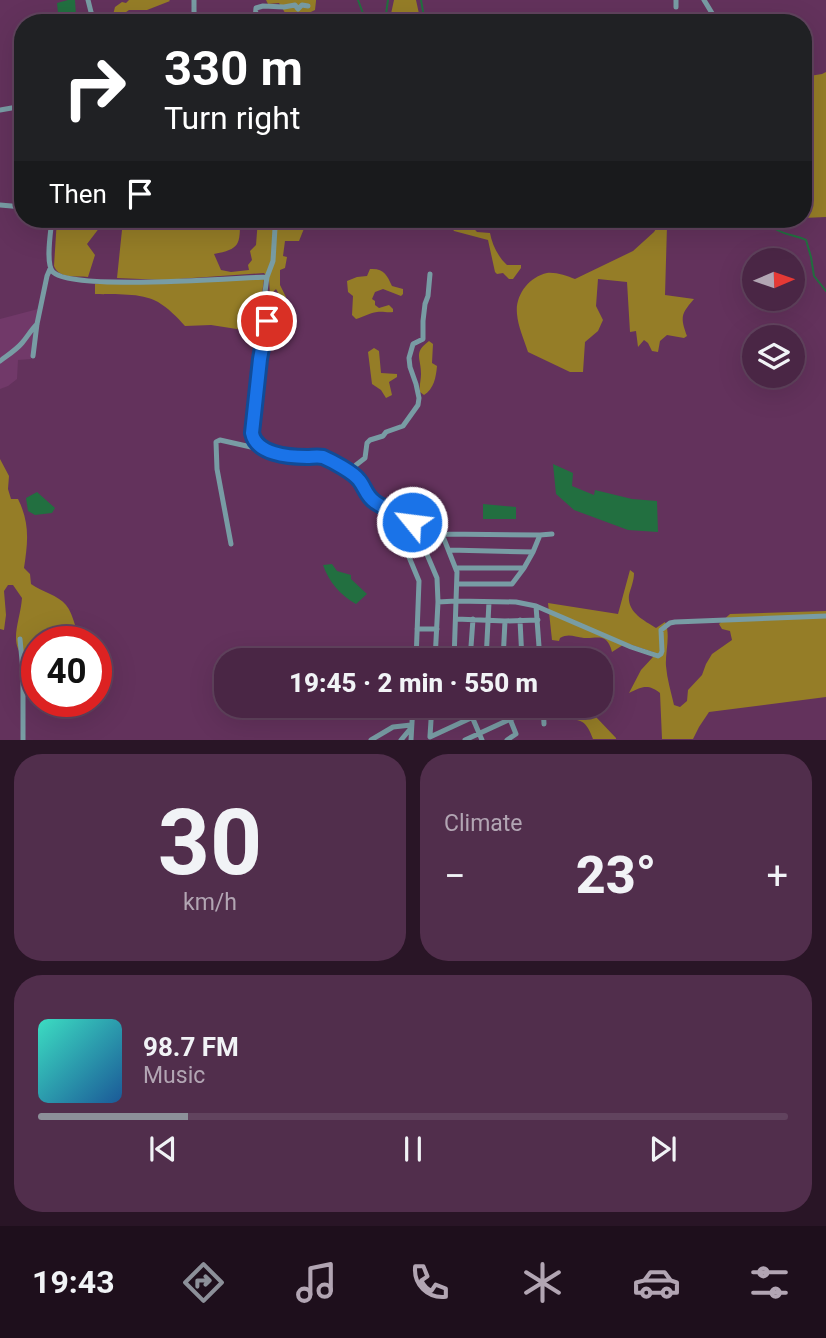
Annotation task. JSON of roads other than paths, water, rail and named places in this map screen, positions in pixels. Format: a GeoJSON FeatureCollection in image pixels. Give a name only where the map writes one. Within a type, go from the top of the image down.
{"type":"FeatureCollection","features":[{"type":"Feature","properties":{"kind":"street"},"geometry":{"type":"LineString","coordinates":[[255,14],[256,8],[261,6],[295,5],[298,9],[303,5],[308,6]]}},
{"type":"Feature","properties":{"kind":"street"},"geometry":{"type":"LineString","coordinates":[[33,356],[37,324],[50,269],[51,228]]}},
{"type":"Feature","properties":{"kind":"street"},"geometry":{"type":"LineString","coordinates":[[275,228],[273,261],[265,292],[268,309],[252,433],[254,440],[268,450],[295,457],[321,457],[354,475],[372,499],[415,525],[436,574],[436,648]]}},
{"type":"Feature","properties":{"kind":"street"},"geometry":{"type":"LineString","coordinates":[[50,269],[66,278],[100,282],[267,277]]}},
{"type":"Feature","properties":{"kind":"street"},"geometry":{"type":"LineString","coordinates":[[354,475],[356,465],[365,457],[367,443],[403,426],[418,405],[419,398],[410,358],[413,344],[423,339],[430,274]]}},
{"type":"Feature","properties":{"kind":"street"},"geometry":{"type":"LineString","coordinates":[[0,361],[15,350],[37,324]]}},
{"type":"Feature","properties":{"kind":"street"},"geometry":{"type":"LineString","coordinates":[[231,544],[217,469],[216,442],[220,440],[251,447],[258,445]]}},
{"type":"Feature","properties":{"kind":"street"},"geometry":{"type":"LineString","coordinates":[[415,525],[418,520],[418,506]]}},
{"type":"Feature","properties":{"kind":"street"},"geometry":{"type":"LineString","coordinates":[[442,534],[456,568],[455,648]]}},
{"type":"Feature","properties":{"kind":"street"},"geometry":{"type":"LineString","coordinates":[[417,648],[419,581],[404,545],[420,537],[442,534],[552,534]]}},
{"type":"Feature","properties":{"kind":"street"},"geometry":{"type":"LineString","coordinates":[[512,602],[512,584],[524,568],[540,535]]}},
{"type":"Feature","properties":{"kind":"street"},"geometry":{"type":"LineString","coordinates":[[449,550],[533,552]]}},
{"type":"Feature","properties":{"kind":"street"},"geometry":{"type":"LineString","coordinates":[[456,568],[524,568]]}},
{"type":"Feature","properties":{"kind":"street"},"geometry":{"type":"LineString","coordinates":[[457,584],[512,584]]}},
{"type":"Feature","properties":{"kind":"street"},"geometry":{"type":"LineString","coordinates":[[438,602],[512,602],[536,606],[658,656],[662,653],[662,629],[672,622],[826,616]]}},
{"type":"Feature","properties":{"kind":"street"},"geometry":{"type":"LineString","coordinates":[[487,648],[489,602]]}},
{"type":"Feature","properties":{"kind":"street"},"geometry":{"type":"LineString","coordinates":[[536,606],[539,648]]}},
{"type":"Feature","properties":{"kind":"street"},"geometry":{"type":"LineString","coordinates":[[456,619],[538,620]]}},
{"type":"Feature","properties":{"kind":"street"},"geometry":{"type":"LineString","coordinates":[[471,648],[473,619]]}},
{"type":"Feature","properties":{"kind":"street"},"geometry":{"type":"LineString","coordinates":[[520,620],[521,648]]}},
{"type":"Feature","properties":{"kind":"street"},"geometry":{"type":"LineString","coordinates":[[504,648],[505,621]]}},
{"type":"Feature","properties":{"kind":"street"},"geometry":{"type":"LineString","coordinates":[[418,629],[437,629]]}},
{"type":"Feature","properties":{"kind":"street"},"geometry":{"type":"LineString","coordinates":[[20,639],[23,740]]}},
{"type":"Feature","properties":{"kind":"street"},"geometry":{"type":"LineString","coordinates":[[411,740],[412,718]]}},
{"type":"Feature","properties":{"kind":"street"},"geometry":{"type":"LineString","coordinates":[[430,738],[431,718]]}},
{"type":"Feature","properties":{"kind":"street"},"geometry":{"type":"LineString","coordinates":[[430,738],[470,718]]}},
{"type":"Feature","properties":{"kind":"street"},"geometry":{"type":"LineString","coordinates":[[472,718],[482,740]]}},
{"type":"Feature","properties":{"kind":"street"},"geometry":{"type":"LineString","coordinates":[[543,718],[544,724]]}},
{"type":"Feature","properties":{"kind":"street"},"geometry":{"type":"LineString","coordinates":[[466,740],[510,719],[516,733],[507,740]]}},
{"type":"Feature","properties":{"kind":"street"},"geometry":{"type":"LineString","coordinates":[[371,740],[393,727],[411,727]]}},
{"type":"Feature","properties":{"kind":"street"},"geometry":{"type":"LineString","coordinates":[[401,740],[411,727]]}},
{"type":"Feature","properties":{"kind":"waterway"},"geometry":{"type":"LineString","coordinates":[[358,0],[363,14]]}},
{"type":"Feature","properties":{"kind":"waterway"},"geometry":{"type":"LineString","coordinates":[[386,14],[388,0]]}},
{"type":"Feature","properties":{"kind":"waterway"},"geometry":{"type":"LineString","coordinates":[[421,0],[423,14]]}},
{"type":"Feature","properties":{"kind":"waterway"},"geometry":{"type":"LineString","coordinates":[[774,228],[806,240],[814,276],[826,291]]}}]}
